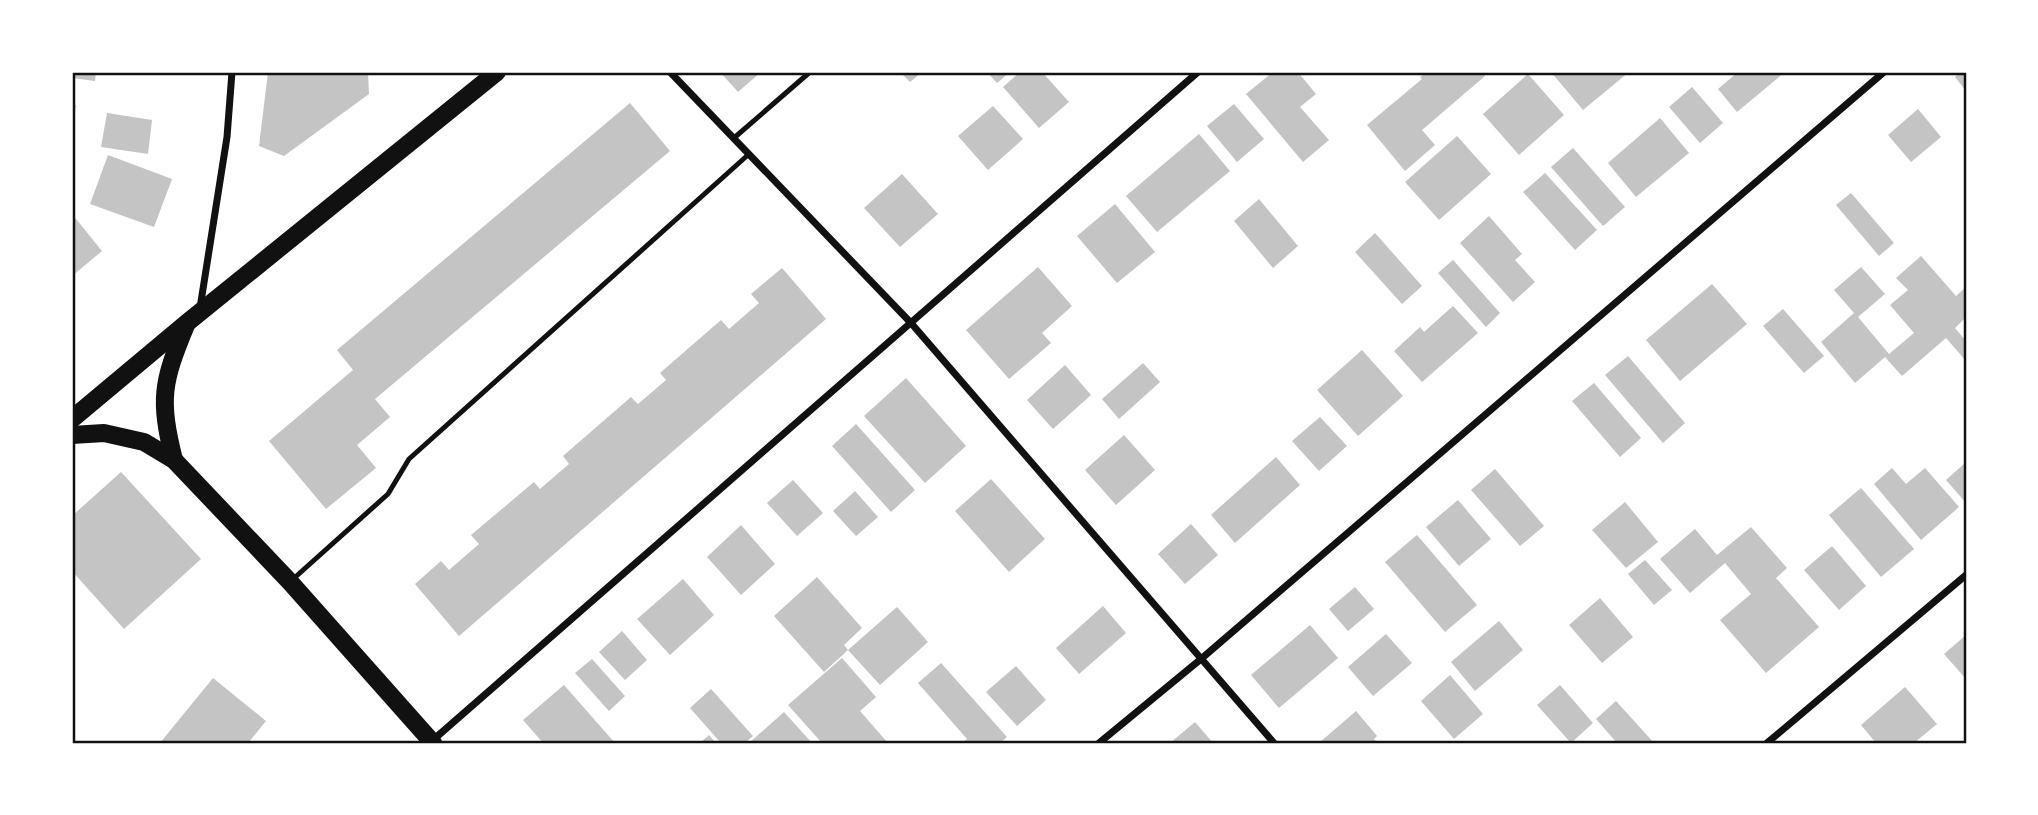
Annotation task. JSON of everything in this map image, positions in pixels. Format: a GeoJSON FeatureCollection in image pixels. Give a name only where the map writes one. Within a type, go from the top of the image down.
{"type":"FeatureCollection","features":[{"type":"Feature","properties":{"kind":"main road"},"geometry":{"type":"LineString","coordinates":[[72,419],[497,72]]}},
{"type":"Feature","properties":{"kind":"main road"},"geometry":{"type":"LineString","coordinates":[[174,460],[165,425],[163,396],[171,362],[194,317]]}},
{"type":"Feature","properties":{"kind":"main road"},"geometry":{"type":"LineString","coordinates":[[72,435],[104,433],[144,442],[174,460],[290,582],[431,743]]}},
{"type":"Feature","properties":{"kind":"street"},"geometry":{"type":"LineString","coordinates":[[194,317],[227,137],[232,72]]}},
{"type":"Feature","properties":{"kind":"street"},"geometry":{"type":"LineString","coordinates":[[670,72],[911,323],[1274,743]]}},
{"type":"Feature","properties":{"kind":"street"},"geometry":{"type":"LineString","coordinates":[[431,743],[1198,72]]}},
{"type":"Feature","properties":{"kind":"street"},"geometry":{"type":"LineString","coordinates":[[1098,743],[1201,659],[1884,72]]}},
{"type":"Feature","properties":{"kind":"street"},"geometry":{"type":"LineString","coordinates":[[1767,743],[1966,575]]}},
{"type":"Feature","properties":{"kind":"lane"},"geometry":{"type":"LineString","coordinates":[[734,138],[810,72]]}},
{"type":"Feature","properties":{"kind":"lane"},"geometry":{"type":"LineString","coordinates":[[290,582],[388,494],[410,459],[749,154]]}},
{"type":"Feature","properties":{"kind":"building"},"geometry":{"type":"Polygon","coordinates":[[[72,72],[96,72],[95,81],[72,78],[72,72]]]}},
{"type":"Feature","properties":{"kind":"building"},"geometry":{"type":"Polygon","coordinates":[[[268,72],[368,72],[369,94],[284,156],[259,146],[268,72]]]}},
{"type":"Feature","properties":{"kind":"building"},"geometry":{"type":"Polygon","coordinates":[[[720,72],[761,72],[738,92],[720,72]]]}},
{"type":"Feature","properties":{"kind":"building"},"geometry":{"type":"Polygon","coordinates":[[[900,72],[922,72],[910,82],[900,72]]]}},
{"type":"Feature","properties":{"kind":"building"},"geometry":{"type":"Polygon","coordinates":[[[987,72],[1010,72],[997,83],[987,72]]]}},
{"type":"Feature","properties":{"kind":"building"},"geometry":{"type":"Polygon","coordinates":[[[1020,72],[1042,72],[1069,102],[1039,128],[1003,87],[1020,72]]]}},
{"type":"Feature","properties":{"kind":"building"},"geometry":{"type":"Polygon","coordinates":[[[1273,72],[1298,72],[1316,94],[1300,107],[1329,140],[1303,162],[1246,94],[1273,72]]]}},
{"type":"Feature","properties":{"kind":"building"},"geometry":{"type":"Polygon","coordinates":[[[1427,72],[1482,72],[1485,76],[1422,130],[1435,145],[1405,171],[1367,125],[1427,72]]]}},
{"type":"Feature","properties":{"kind":"building"},"geometry":{"type":"Polygon","coordinates":[[[1551,72],[1629,72],[1583,110],[1551,72]]]}},
{"type":"Feature","properties":{"kind":"building"},"geometry":{"type":"Polygon","coordinates":[[[1738,72],[1785,72],[1737,112],[1718,89],[1738,72]]]}},
{"type":"Feature","properties":{"kind":"building"},"geometry":{"type":"Polygon","coordinates":[[[1966,72],[1966,91],[1955,77],[1966,72]]]}},
{"type":"Feature","properties":{"kind":"building"},"geometry":{"type":"Polygon","coordinates":[[[1528,74],[1564,115],[1519,155],[1483,114],[1528,74]]]}},
{"type":"Feature","properties":{"kind":"building"},"geometry":{"type":"Polygon","coordinates":[[[1692,87],[1723,123],[1700,143],[1669,107],[1692,87]]]}},
{"type":"Feature","properties":{"kind":"building"},"geometry":{"type":"Polygon","coordinates":[[[630,103],[670,151],[375,399],[390,417],[357,445],[376,468],[326,509],[269,441],[353,370],[337,350],[630,103]]]}},
{"type":"Feature","properties":{"kind":"building"},"geometry":{"type":"Polygon","coordinates":[[[72,104],[76,105],[73,123],[72,123],[72,104]]]}},
{"type":"Feature","properties":{"kind":"building"},"geometry":{"type":"Polygon","coordinates":[[[1234,104],[1264,139],[1237,162],[1207,126],[1234,104]]]}},
{"type":"Feature","properties":{"kind":"building"},"geometry":{"type":"Polygon","coordinates":[[[993,106],[1023,139],[988,170],[958,136],[993,106]]]}},
{"type":"Feature","properties":{"kind":"building"},"geometry":{"type":"Polygon","coordinates":[[[1918,109],[1941,137],[1911,162],[1888,135],[1918,109]]]}},
{"type":"Feature","properties":{"kind":"building"},"geometry":{"type":"Polygon","coordinates":[[[107,113],[152,120],[148,154],[101,147],[107,113]]]}},
{"type":"Feature","properties":{"kind":"building"},"geometry":{"type":"Polygon","coordinates":[[[1660,118],[1689,153],[1636,197],[1608,163],[1660,118]]]}},
{"type":"Feature","properties":{"kind":"building"},"geometry":{"type":"Polygon","coordinates":[[[1199,134],[1230,171],[1157,232],[1126,196],[1199,134]]]}},
{"type":"Feature","properties":{"kind":"building"},"geometry":{"type":"Polygon","coordinates":[[[1457,136],[1491,174],[1439,220],[1405,182],[1457,136]]]}},
{"type":"Feature","properties":{"kind":"building"},"geometry":{"type":"Polygon","coordinates":[[[1573,148],[1625,207],[1603,226],[1551,167],[1573,148]]]}},
{"type":"Feature","properties":{"kind":"building"},"geometry":{"type":"Polygon","coordinates":[[[108,155],[172,179],[154,227],[90,204],[108,155]]]}},
{"type":"Feature","properties":{"kind":"building"},"geometry":{"type":"Polygon","coordinates":[[[1545,173],[1597,230],[1575,250],[1523,192],[1545,173]]]}},
{"type":"Feature","properties":{"kind":"building"},"geometry":{"type":"Polygon","coordinates":[[[902,174],[938,214],[900,247],[864,208],[902,174]]]}},
{"type":"Feature","properties":{"kind":"building"},"geometry":{"type":"Polygon","coordinates":[[[1851,193],[1894,243],[1879,256],[1836,205],[1851,193]]]}},
{"type":"Feature","properties":{"kind":"building"},"geometry":{"type":"Polygon","coordinates":[[[1259,199],[1298,246],[1273,268],[1234,221],[1259,199]]]}},
{"type":"Feature","properties":{"kind":"building"},"geometry":{"type":"Polygon","coordinates":[[[1115,204],[1155,252],[1117,283],[1077,236],[1115,204]]]}},
{"type":"Feature","properties":{"kind":"building"},"geometry":{"type":"Polygon","coordinates":[[[72,214],[102,251],[72,276],[72,214]]]}},
{"type":"Feature","properties":{"kind":"building"},"geometry":{"type":"Polygon","coordinates":[[[1489,216],[1522,254],[1515,260],[1535,282],[1513,302],[1460,243],[1489,216]]]}},
{"type":"Feature","properties":{"kind":"building"},"geometry":{"type":"Polygon","coordinates":[[[1375,233],[1422,286],[1402,304],[1355,252],[1375,233]]]}},
{"type":"Feature","properties":{"kind":"building"},"geometry":{"type":"Polygon","coordinates":[[[1921,256],[1956,296],[1966,287],[1966,317],[1955,328],[1966,341],[1966,361],[1946,338],[1902,376],[1885,357],[1855,383],[1821,342],[1854,313],[1834,290],[1861,267],[1885,294],[1858,317],[1889,354],[1914,333],[1890,305],[1908,290],[1896,278],[1921,256]]]}},
{"type":"Feature","properties":{"kind":"building"},"geometry":{"type":"Polygon","coordinates":[[[1453,260],[1500,313],[1486,327],[1438,273],[1453,260]]]}},
{"type":"Feature","properties":{"kind":"building"},"geometry":{"type":"Polygon","coordinates":[[[1038,267],[1072,306],[1042,333],[1051,343],[1009,379],[966,330],[1038,267]]]}},
{"type":"Feature","properties":{"kind":"building"},"geometry":{"type":"Polygon","coordinates":[[[782,268],[826,319],[459,636],[415,584],[441,561],[449,570],[479,544],[471,535],[534,482],[540,489],[569,464],[563,456],[631,397],[638,404],[666,380],[660,373],[721,320],[729,329],[759,303],[751,294],[782,268]]]}},
{"type":"Feature","properties":{"kind":"building"},"geometry":{"type":"Polygon","coordinates":[[[1712,284],[1747,324],[1680,381],[1646,340],[1712,284]]]}},
{"type":"Feature","properties":{"kind":"building"},"geometry":{"type":"Polygon","coordinates":[[[1453,306],[1478,333],[1422,382],[1394,351],[1420,327],[1424,332],[1453,306]]]}},
{"type":"Feature","properties":{"kind":"building"},"geometry":{"type":"Polygon","coordinates":[[[1783,309],[1824,356],[1804,373],[1763,326],[1783,309]]]}},
{"type":"Feature","properties":{"kind":"building"},"geometry":{"type":"Polygon","coordinates":[[[1362,350],[1403,396],[1358,436],[1317,390],[1362,350]]]}},
{"type":"Feature","properties":{"kind":"building"},"geometry":{"type":"Polygon","coordinates":[[[1628,356],[1685,423],[1663,443],[1605,375],[1628,356]]]}},
{"type":"Feature","properties":{"kind":"building"},"geometry":{"type":"Polygon","coordinates":[[[1143,363],[1160,382],[1119,419],[1102,399],[1143,363]]]}},
{"type":"Feature","properties":{"kind":"building"},"geometry":{"type":"Polygon","coordinates":[[[1065,365],[1091,395],[1053,429],[1027,400],[1065,365]]]}},
{"type":"Feature","properties":{"kind":"building"},"geometry":{"type":"Polygon","coordinates":[[[906,378],[966,446],[925,483],[864,416],[906,378]]]}},
{"type":"Feature","properties":{"kind":"building"},"geometry":{"type":"Polygon","coordinates":[[[1594,383],[1641,438],[1620,457],[1572,401],[1594,383]]]}},
{"type":"Feature","properties":{"kind":"building"},"geometry":{"type":"Polygon","coordinates":[[[1320,417],[1347,446],[1319,471],[1292,441],[1320,417]]]}},
{"type":"Feature","properties":{"kind":"building"},"geometry":{"type":"Polygon","coordinates":[[[856,424],[915,490],[891,512],[832,446],[856,424]]]}},
{"type":"Feature","properties":{"kind":"building"},"geometry":{"type":"Polygon","coordinates":[[[1124,435],[1155,470],[1116,505],[1085,470],[1124,435]]]}},
{"type":"Feature","properties":{"kind":"building"},"geometry":{"type":"Polygon","coordinates":[[[1276,457],[1300,485],[1235,543],[1211,515],[1276,457]]]}},
{"type":"Feature","properties":{"kind":"building"},"geometry":{"type":"Polygon","coordinates":[[[1966,462],[1966,503],[1946,480],[1966,462]]]}},
{"type":"Feature","properties":{"kind":"building"},"geometry":{"type":"Polygon","coordinates":[[[1892,468],[1906,484],[1925,468],[1959,507],[1921,540],[1874,484],[1892,468]]]}},
{"type":"Feature","properties":{"kind":"building"},"geometry":{"type":"Polygon","coordinates":[[[1495,469],[1544,526],[1520,546],[1471,490],[1495,469]]]}},
{"type":"Feature","properties":{"kind":"building"},"geometry":{"type":"Polygon","coordinates":[[[121,472],[201,559],[124,629],[72,571],[72,516],[121,472]]]}},
{"type":"Feature","properties":{"kind":"building"},"geometry":{"type":"Polygon","coordinates":[[[991,479],[1045,539],[1009,572],[955,511],[991,479]]]}},
{"type":"Feature","properties":{"kind":"building"},"geometry":{"type":"Polygon","coordinates":[[[793,480],[823,513],[797,536],[767,503],[793,480]]]}},
{"type":"Feature","properties":{"kind":"building"},"geometry":{"type":"Polygon","coordinates":[[[1861,488],[1914,549],[1881,577],[1829,515],[1861,488]]]}},
{"type":"Feature","properties":{"kind":"building"},"geometry":{"type":"Polygon","coordinates":[[[855,491],[878,517],[856,536],[833,511],[855,491]]]}},
{"type":"Feature","properties":{"kind":"building"},"geometry":{"type":"Polygon","coordinates":[[[1458,500],[1491,539],[1459,566],[1426,527],[1458,500]]]}},
{"type":"Feature","properties":{"kind":"building"},"geometry":{"type":"Polygon","coordinates":[[[1625,502],[1658,542],[1626,568],[1592,530],[1625,502]]]}},
{"type":"Feature","properties":{"kind":"building"},"geometry":{"type":"Polygon","coordinates":[[[1191,524],[1218,555],[1185,584],[1158,554],[1191,524]]]}},
{"type":"Feature","properties":{"kind":"building"},"geometry":{"type":"Polygon","coordinates":[[[741,525],[775,564],[741,595],[707,557],[741,525]]]}},
{"type":"Feature","properties":{"kind":"building"},"geometry":{"type":"Polygon","coordinates":[[[1751,527],[1787,568],[1776,578],[1819,627],[1766,673],[1720,620],[1751,594],[1725,563],[1690,593],[1660,559],[1695,529],[1717,555],[1751,527]]]}},
{"type":"Feature","properties":{"kind":"building"},"geometry":{"type":"Polygon","coordinates":[[[1417,535],[1477,605],[1445,632],[1385,562],[1417,535]]]}},
{"type":"Feature","properties":{"kind":"building"},"geometry":{"type":"Polygon","coordinates":[[[1832,546],[1866,586],[1839,610],[1804,570],[1832,546]]]}},
{"type":"Feature","properties":{"kind":"building"},"geometry":{"type":"Polygon","coordinates":[[[1645,560],[1672,590],[1654,605],[1628,574],[1645,560]]]}},
{"type":"Feature","properties":{"kind":"building"},"geometry":{"type":"Polygon","coordinates":[[[817,577],[862,628],[844,645],[848,650],[824,672],[774,616],[817,577]]]}},
{"type":"Feature","properties":{"kind":"building"},"geometry":{"type":"Polygon","coordinates":[[[683,579],[714,615],[670,655],[637,619],[683,579]]]}},
{"type":"Feature","properties":{"kind":"building"},"geometry":{"type":"Polygon","coordinates":[[[1355,587],[1374,609],[1348,631],[1329,609],[1355,587]]]}},
{"type":"Feature","properties":{"kind":"building"},"geometry":{"type":"Polygon","coordinates":[[[1600,598],[1633,637],[1602,663],[1569,625],[1600,598]]]}},
{"type":"Feature","properties":{"kind":"building"},"geometry":{"type":"Polygon","coordinates":[[[1103,606],[1126,633],[1079,674],[1056,648],[1103,606]]]}},
{"type":"Feature","properties":{"kind":"building"},"geometry":{"type":"Polygon","coordinates":[[[897,607],[928,642],[880,685],[848,650],[897,607]]]}},
{"type":"Feature","properties":{"kind":"building"},"geometry":{"type":"Polygon","coordinates":[[[1499,621],[1523,650],[1475,691],[1451,662],[1499,621]]]}},
{"type":"Feature","properties":{"kind":"building"},"geometry":{"type":"Polygon","coordinates":[[[1310,625],[1338,658],[1279,708],[1251,675],[1310,625]]]}},
{"type":"Feature","properties":{"kind":"building"},"geometry":{"type":"Polygon","coordinates":[[[622,631],[647,660],[625,680],[599,652],[622,631]]]}},
{"type":"Feature","properties":{"kind":"building"},"geometry":{"type":"Polygon","coordinates":[[[1386,634],[1412,663],[1373,696],[1348,667],[1386,634]]]}},
{"type":"Feature","properties":{"kind":"building"},"geometry":{"type":"Polygon","coordinates":[[[1966,635],[1966,679],[1944,654],[1966,635]]]}},
{"type":"Feature","properties":{"kind":"building"},"geometry":{"type":"Polygon","coordinates":[[[842,658],[876,697],[860,711],[888,743],[822,743],[788,705],[842,658]]]}},
{"type":"Feature","properties":{"kind":"building"},"geometry":{"type":"Polygon","coordinates":[[[592,659],[625,696],[609,711],[575,673],[592,659]]]}},
{"type":"Feature","properties":{"kind":"building"},"geometry":{"type":"Polygon","coordinates":[[[941,663],[1007,737],[1000,743],[961,743],[967,739],[918,683],[941,663]]]}},
{"type":"Feature","properties":{"kind":"building"},"geometry":{"type":"Polygon","coordinates":[[[1016,666],[1046,700],[1017,726],[986,692],[1016,666]]]}},
{"type":"Feature","properties":{"kind":"building"},"geometry":{"type":"Polygon","coordinates":[[[1450,675],[1483,714],[1454,739],[1421,701],[1450,675]]]}},
{"type":"Feature","properties":{"kind":"building"},"geometry":{"type":"Polygon","coordinates":[[[213,678],[266,721],[248,743],[160,743],[213,678]]]}},
{"type":"Feature","properties":{"kind":"building"},"geometry":{"type":"Polygon","coordinates":[[[564,685],[615,743],[543,743],[523,720],[564,685]]]}},
{"type":"Feature","properties":{"kind":"building"},"geometry":{"type":"Polygon","coordinates":[[[1560,685],[1593,723],[1571,743],[1537,705],[1560,685]]]}},
{"type":"Feature","properties":{"kind":"building"},"geometry":{"type":"Polygon","coordinates":[[[1905,687],[1937,724],[1914,743],[1876,743],[1861,725],[1905,687]]]}},
{"type":"Feature","properties":{"kind":"building"},"geometry":{"type":"Polygon","coordinates":[[[711,689],[753,736],[745,743],[721,743],[690,708],[711,689]]]}},
{"type":"Feature","properties":{"kind":"building"},"geometry":{"type":"Polygon","coordinates":[[[1616,701],[1654,743],[1617,743],[1596,719],[1616,701]]]}},
{"type":"Feature","properties":{"kind":"building"},"geometry":{"type":"Polygon","coordinates":[[[1356,711],[1377,736],[1374,739],[1378,743],[1319,743],[1356,711]]]}},
{"type":"Feature","properties":{"kind":"building"},"geometry":{"type":"Polygon","coordinates":[[[784,712],[812,743],[749,743],[784,712]]]}},
{"type":"Feature","properties":{"kind":"building"},"geometry":{"type":"Polygon","coordinates":[[[1195,722],[1213,743],[1170,743],[1195,722]]]}},
{"type":"Feature","properties":{"kind":"building"},"geometry":{"type":"Polygon","coordinates":[[[709,735],[716,743],[700,743],[709,735]]]}}]}
